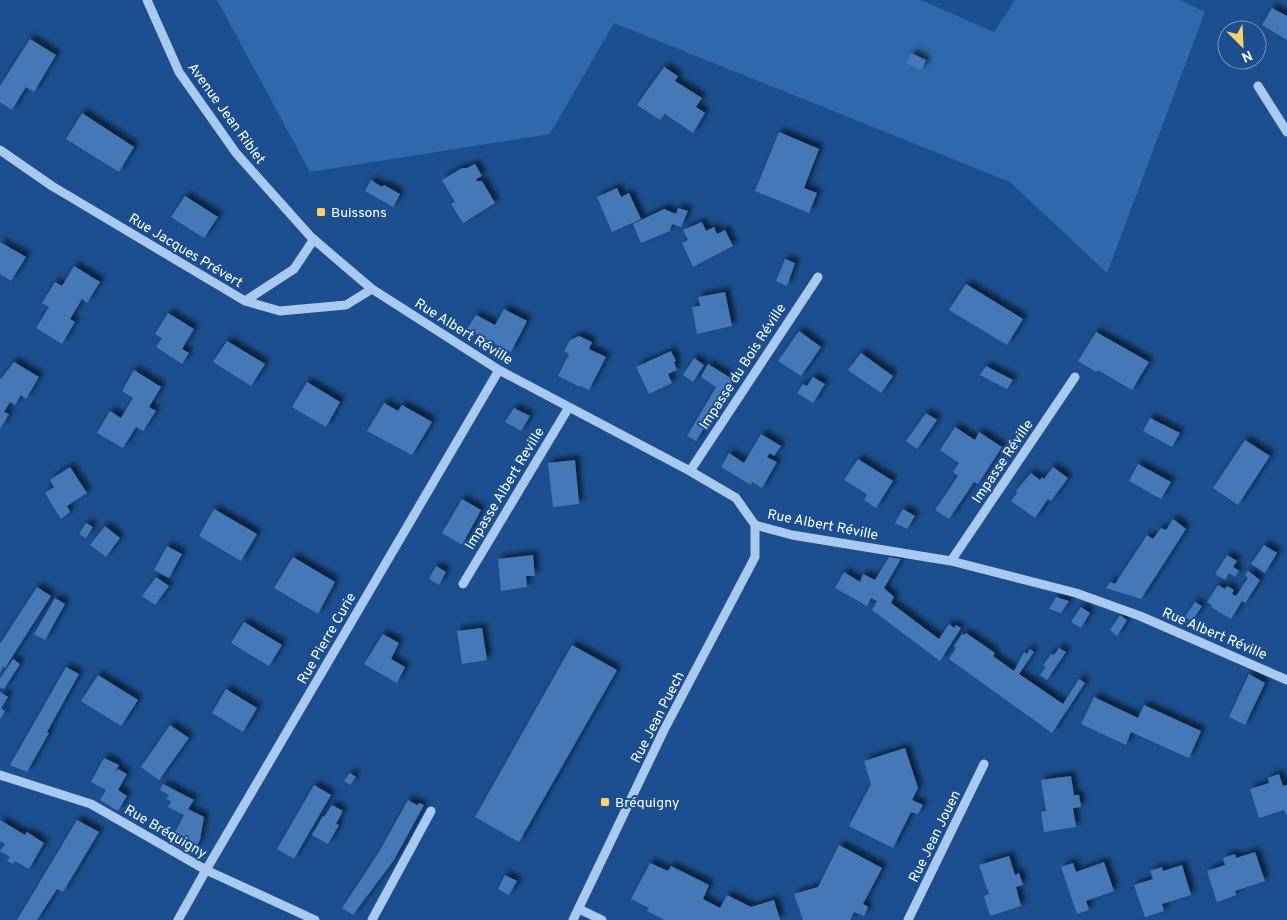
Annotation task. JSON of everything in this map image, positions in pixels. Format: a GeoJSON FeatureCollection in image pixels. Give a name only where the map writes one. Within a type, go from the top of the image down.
{"type":"FeatureCollection","features":[{"type":"Feature","properties":{"kind":"street","name":"Avenue Jean Riblet"},"geometry":{"type":"LineString","coordinates":[[147,0],[179,72],[236,153],[314,239],[372,288]]}},
{"type":"Feature","properties":{"kind":"street"},"geometry":{"type":"LineString","coordinates":[[1258,86],[1287,132]]}},
{"type":"Feature","properties":{"kind":"street","name":"Rue Jacques Prévert"},"geometry":{"type":"LineString","coordinates":[[0,150],[52,186],[246,301],[280,311],[346,305],[372,288]]}},
{"type":"Feature","properties":{"kind":"street"},"geometry":{"type":"LineString","coordinates":[[246,301],[294,269],[314,239]]}},
{"type":"Feature","properties":{"kind":"street","name":"Impasse du Bois Réville"},"geometry":{"type":"LineString","coordinates":[[690,470],[818,277]]}},
{"type":"Feature","properties":{"kind":"street","name":"Rue Albert Réville"},"geometry":{"type":"LineString","coordinates":[[372,288],[499,370],[690,470],[736,498],[756,525],[792,535],[951,561],[1076,593],[1140,616],[1287,680]]}},
{"type":"Feature","properties":{"kind":"street","name":"Rue Pierre Curie"},"geometry":{"type":"LineString","coordinates":[[178,920],[499,370]]}},
{"type":"Feature","properties":{"kind":"street","name":"Impasse Réville"},"geometry":{"type":"LineString","coordinates":[[951,561],[1075,377]]}},
{"type":"Feature","properties":{"kind":"street","name":"Impasse Albert Reville"},"geometry":{"type":"LineString","coordinates":[[463,584],[569,407]]}},
{"type":"Feature","properties":{"kind":"street","name":"Rue Jean Puech"},"geometry":{"type":"LineString","coordinates":[[573,920],[664,730],[755,557],[756,525]]}},
{"type":"Feature","properties":{"kind":"street","name":"Rue Jean Jouen"},"geometry":{"type":"LineString","coordinates":[[908,920],[984,764]]}},
{"type":"Feature","properties":{"kind":"street","name":"Rue Bréquigny"},"geometry":{"type":"LineString","coordinates":[[0,774],[91,804],[206,870],[315,920]]}},
{"type":"Feature","properties":{"kind":"street"},"geometry":{"type":"LineString","coordinates":[[372,920],[431,811]]}},
{"type":"Feature","properties":{"kind":"street"},"geometry":{"type":"LineString","coordinates":[[579,909],[585,920]]}},
{"type":"Feature","properties":{"kind":"street"},"geometry":{"type":"LineString","coordinates":[[579,909],[602,920]]}},
{"type":"Feature","properties":{"kind":"shaded area"},"geometry":{"type":"Polygon","coordinates":[[[217,0],[921,0],[994,32],[1015,0],[1180,0],[1205,12],[1107,273],[1010,182],[614,23],[550,134],[310,172],[217,0]]]}},
{"type":"Feature","properties":{"kind":"building"},"geometry":{"type":"Polygon","coordinates":[[[1272,8],[1287,16],[1287,40],[1267,28],[1267,20],[1265,20],[1272,8]]]}},
{"type":"Feature","properties":{"kind":"building"},"geometry":{"type":"Polygon","coordinates":[[[30,39],[56,55],[34,92],[26,87],[12,110],[0,102],[0,86],[30,39]]]}},
{"type":"Feature","properties":{"kind":"building"},"geometry":{"type":"Polygon","coordinates":[[[911,53],[926,60],[921,70],[906,63],[911,53]]]}},
{"type":"Feature","properties":{"kind":"building"},"geometry":{"type":"Polygon","coordinates":[[[664,67],[678,76],[675,81],[702,98],[696,107],[705,113],[693,133],[665,114],[660,120],[637,105],[664,67]]]}},
{"type":"Feature","properties":{"kind":"building"},"geometry":{"type":"Polygon","coordinates":[[[82,113],[134,147],[119,172],[66,139],[82,113]]]}},
{"type":"Feature","properties":{"kind":"building"},"geometry":{"type":"Polygon","coordinates":[[[779,132],[819,149],[804,188],[817,193],[809,213],[755,191],[779,132]]]}},
{"type":"Feature","properties":{"kind":"building"},"geometry":{"type":"Polygon","coordinates":[[[475,164],[482,176],[476,179],[477,181],[482,181],[495,203],[463,223],[451,204],[455,202],[442,180],[462,168],[475,164]]]}},
{"type":"Feature","properties":{"kind":"building"},"geometry":{"type":"Polygon","coordinates":[[[371,180],[382,187],[384,185],[400,194],[393,207],[365,191],[371,180]]]}},
{"type":"Feature","properties":{"kind":"building"},"geometry":{"type":"Polygon","coordinates":[[[617,188],[621,197],[629,193],[641,219],[612,232],[597,197],[617,188]]]}},
{"type":"Feature","properties":{"kind":"building"},"geometry":{"type":"Polygon","coordinates":[[[185,196],[218,217],[204,238],[171,217],[185,196]]]}},
{"type":"Feature","properties":{"kind":"building"},"geometry":{"type":"Polygon","coordinates":[[[678,208],[688,211],[681,227],[672,224],[670,231],[641,243],[633,224],[664,209],[676,214],[678,208]]]}},
{"type":"Feature","properties":{"kind":"building"},"geometry":{"type":"Polygon","coordinates":[[[702,222],[706,231],[714,227],[717,234],[725,230],[733,246],[693,267],[682,243],[688,240],[683,230],[702,222]]]}},
{"type":"Feature","properties":{"kind":"building"},"geometry":{"type":"Polygon","coordinates":[[[0,242],[26,257],[11,281],[0,274],[0,242]]]}},
{"type":"Feature","properties":{"kind":"building"},"geometry":{"type":"Polygon","coordinates":[[[785,259],[795,263],[787,286],[776,281],[785,259]]]}},
{"type":"Feature","properties":{"kind":"building"},"geometry":{"type":"Polygon","coordinates":[[[74,266],[100,282],[87,303],[82,299],[70,319],[75,322],[62,344],[36,328],[49,307],[42,303],[55,282],[62,286],[74,266]]]}},
{"type":"Feature","properties":{"kind":"building"},"geometry":{"type":"Polygon","coordinates":[[[966,284],[1023,319],[1007,345],[949,310],[966,284]]]}},
{"type":"Feature","properties":{"kind":"building"},"geometry":{"type":"Polygon","coordinates":[[[725,292],[732,326],[697,334],[692,307],[700,306],[698,297],[725,292]]]}},
{"type":"Feature","properties":{"kind":"building"},"geometry":{"type":"Polygon","coordinates":[[[504,309],[527,321],[511,352],[467,329],[476,315],[495,325],[504,309]]]}},
{"type":"Feature","properties":{"kind":"building"},"geometry":{"type":"Polygon","coordinates":[[[168,313],[194,329],[182,349],[189,353],[182,364],[156,347],[162,338],[155,334],[168,313]]]}},
{"type":"Feature","properties":{"kind":"building"},"geometry":{"type":"Polygon","coordinates":[[[799,331],[821,347],[801,376],[778,361],[799,331]]]}},
{"type":"Feature","properties":{"kind":"building"},"geometry":{"type":"Polygon","coordinates":[[[1096,332],[1149,362],[1132,390],[1098,370],[1096,372],[1078,361],[1096,332]]]}},
{"type":"Feature","properties":{"kind":"building"},"geometry":{"type":"Polygon","coordinates":[[[579,336],[592,342],[589,349],[606,357],[589,390],[558,376],[569,354],[564,351],[570,340],[579,336]]]}},
{"type":"Feature","properties":{"kind":"building"},"geometry":{"type":"Polygon","coordinates":[[[227,341],[265,364],[251,386],[213,362],[227,341]]]}},
{"type":"Feature","properties":{"kind":"building"},"geometry":{"type":"Polygon","coordinates":[[[671,351],[676,361],[674,362],[677,370],[668,374],[672,383],[649,394],[636,367],[671,351]]]}},
{"type":"Feature","properties":{"kind":"building"},"geometry":{"type":"Polygon","coordinates":[[[861,353],[893,376],[881,393],[848,370],[861,353]]]}},
{"type":"Feature","properties":{"kind":"building"},"geometry":{"type":"Polygon","coordinates":[[[694,358],[704,365],[693,382],[683,375],[694,358]]]}},
{"type":"Feature","properties":{"kind":"building"},"geometry":{"type":"Polygon","coordinates":[[[14,362],[39,377],[26,399],[21,395],[15,405],[10,402],[4,412],[9,414],[0,429],[0,380],[14,362]]]}},
{"type":"Feature","properties":{"kind":"building"},"geometry":{"type":"Polygon","coordinates":[[[708,364],[734,380],[696,441],[687,436],[716,387],[701,377],[708,364]]]}},
{"type":"Feature","properties":{"kind":"building"},"geometry":{"type":"Polygon","coordinates":[[[986,366],[1013,380],[1007,389],[980,375],[986,366]]]}},
{"type":"Feature","properties":{"kind":"building"},"geometry":{"type":"Polygon","coordinates":[[[134,370],[161,387],[149,407],[156,411],[143,431],[136,427],[123,448],[97,433],[110,411],[121,418],[133,398],[122,391],[134,370]]]}},
{"type":"Feature","properties":{"kind":"building"},"geometry":{"type":"Polygon","coordinates":[[[813,377],[825,384],[813,403],[797,393],[803,384],[807,386],[813,377]]]}},
{"type":"Feature","properties":{"kind":"building"},"geometry":{"type":"Polygon","coordinates":[[[307,382],[340,402],[326,427],[292,407],[307,382]]]}},
{"type":"Feature","properties":{"kind":"building"},"geometry":{"type":"Polygon","coordinates":[[[384,403],[398,411],[402,405],[432,422],[412,455],[367,431],[384,403]]]}},
{"type":"Feature","properties":{"kind":"building"},"geometry":{"type":"Polygon","coordinates":[[[514,408],[530,416],[521,431],[505,422],[514,408]]]}},
{"type":"Feature","properties":{"kind":"building"},"geometry":{"type":"Polygon","coordinates":[[[926,413],[937,420],[917,449],[906,441],[926,413]]]}},
{"type":"Feature","properties":{"kind":"building"},"geometry":{"type":"Polygon","coordinates":[[[1150,418],[1180,433],[1172,447],[1143,431],[1150,418]]]}},
{"type":"Feature","properties":{"kind":"building"},"geometry":{"type":"Polygon","coordinates":[[[955,427],[975,440],[979,432],[1002,447],[978,484],[974,482],[949,519],[935,510],[958,476],[953,472],[959,463],[940,450],[955,427]]]}},
{"type":"Feature","properties":{"kind":"building"},"geometry":{"type":"Polygon","coordinates":[[[761,434],[781,446],[774,456],[770,453],[767,457],[777,462],[762,488],[752,482],[751,485],[721,467],[729,453],[744,463],[761,434]]]}},
{"type":"Feature","properties":{"kind":"building"},"geometry":{"type":"Polygon","coordinates":[[[1245,440],[1270,456],[1238,505],[1213,488],[1245,440]]]}},
{"type":"Feature","properties":{"kind":"building"},"geometry":{"type":"Polygon","coordinates":[[[858,459],[893,481],[876,508],[864,500],[867,494],[844,480],[858,459]]]}},
{"type":"Feature","properties":{"kind":"building"},"geometry":{"type":"Polygon","coordinates":[[[575,460],[579,504],[553,507],[548,463],[575,460]]]}},
{"type":"Feature","properties":{"kind":"building"},"geometry":{"type":"Polygon","coordinates":[[[1138,464],[1171,482],[1161,499],[1129,481],[1138,464]]]}},
{"type":"Feature","properties":{"kind":"building"},"geometry":{"type":"Polygon","coordinates":[[[70,467],[87,493],[67,506],[70,512],[61,519],[45,493],[54,487],[50,480],[70,467]]]}},
{"type":"Feature","properties":{"kind":"building"},"geometry":{"type":"Polygon","coordinates":[[[1053,467],[1068,478],[1051,501],[1048,499],[1035,518],[1011,501],[1017,493],[1016,491],[1031,473],[1040,480],[1042,477],[1044,479],[1053,467]]]}},
{"type":"Feature","properties":{"kind":"building"},"geometry":{"type":"Polygon","coordinates":[[[462,499],[481,510],[462,545],[442,533],[462,499]]]}},
{"type":"Feature","properties":{"kind":"building"},"geometry":{"type":"Polygon","coordinates":[[[214,509],[257,534],[241,561],[199,536],[214,509]]]}},
{"type":"Feature","properties":{"kind":"building"},"geometry":{"type":"Polygon","coordinates":[[[903,509],[915,516],[907,529],[895,523],[903,509]]]}},
{"type":"Feature","properties":{"kind":"building"},"geometry":{"type":"Polygon","coordinates":[[[1173,519],[1186,529],[1141,599],[1106,588],[1110,582],[1115,584],[1147,535],[1153,539],[1161,528],[1166,530],[1173,519]]]}},
{"type":"Feature","properties":{"kind":"building"},"geometry":{"type":"Polygon","coordinates":[[[86,523],[93,527],[86,538],[79,534],[86,523]]]}},
{"type":"Feature","properties":{"kind":"building"},"geometry":{"type":"Polygon","coordinates":[[[105,526],[120,538],[106,557],[90,545],[105,526]]]}},
{"type":"Feature","properties":{"kind":"building"},"geometry":{"type":"Polygon","coordinates":[[[1264,545],[1277,553],[1265,573],[1251,564],[1264,545]]]}},
{"type":"Feature","properties":{"kind":"building"},"geometry":{"type":"Polygon","coordinates":[[[167,546],[182,554],[169,578],[154,570],[167,546]]]}},
{"type":"Feature","properties":{"kind":"building"},"geometry":{"type":"Polygon","coordinates":[[[533,555],[535,576],[526,576],[527,587],[501,591],[498,559],[533,555]]]}},
{"type":"Feature","properties":{"kind":"building"},"geometry":{"type":"Polygon","coordinates":[[[1227,555],[1237,561],[1233,567],[1239,571],[1235,577],[1229,573],[1225,580],[1215,574],[1227,555]]]}},
{"type":"Feature","properties":{"kind":"building"},"geometry":{"type":"Polygon","coordinates":[[[293,557],[335,582],[318,614],[274,588],[293,557]]]}},
{"type":"Feature","properties":{"kind":"building"},"geometry":{"type":"Polygon","coordinates":[[[889,557],[901,559],[884,588],[894,597],[891,603],[939,639],[949,624],[954,628],[956,625],[961,628],[940,661],[872,610],[877,601],[871,598],[867,606],[835,588],[844,572],[860,582],[863,574],[875,580],[889,557]]]}},
{"type":"Feature","properties":{"kind":"building"},"geometry":{"type":"Polygon","coordinates":[[[436,566],[446,572],[439,585],[429,579],[436,566]]]}},
{"type":"Feature","properties":{"kind":"building"},"geometry":{"type":"Polygon","coordinates":[[[1248,571],[1260,580],[1245,603],[1242,601],[1231,619],[1211,607],[1212,605],[1207,602],[1218,585],[1225,589],[1227,586],[1234,590],[1232,594],[1236,596],[1248,578],[1245,575],[1248,571]]]}},
{"type":"Feature","properties":{"kind":"building"},"geometry":{"type":"Polygon","coordinates":[[[156,577],[169,586],[155,605],[142,596],[156,577]]]}},
{"type":"Feature","properties":{"kind":"building"},"geometry":{"type":"Polygon","coordinates":[[[37,587],[51,596],[0,673],[0,644],[37,587]]]}},
{"type":"Feature","properties":{"kind":"building"},"geometry":{"type":"Polygon","coordinates":[[[1056,597],[1069,601],[1061,613],[1049,609],[1056,597]]]}},
{"type":"Feature","properties":{"kind":"building"},"geometry":{"type":"Polygon","coordinates":[[[55,598],[65,604],[45,640],[34,634],[55,598]]]}},
{"type":"Feature","properties":{"kind":"building"},"geometry":{"type":"Polygon","coordinates":[[[1195,602],[1202,606],[1192,621],[1185,617],[1195,602]]]}},
{"type":"Feature","properties":{"kind":"building"},"geometry":{"type":"Polygon","coordinates":[[[1081,607],[1090,613],[1081,628],[1071,622],[1081,607]]]}},
{"type":"Feature","properties":{"kind":"building"},"geometry":{"type":"Polygon","coordinates":[[[1120,615],[1127,620],[1117,636],[1110,630],[1120,615]]]}},
{"type":"Feature","properties":{"kind":"building"},"geometry":{"type":"Polygon","coordinates":[[[244,622],[282,645],[269,666],[231,643],[244,622]]]}},
{"type":"Feature","properties":{"kind":"building"},"geometry":{"type":"Polygon","coordinates":[[[482,628],[487,660],[462,664],[457,631],[482,628]]]}},
{"type":"Feature","properties":{"kind":"building"},"geometry":{"type":"Polygon","coordinates":[[[966,633],[995,653],[993,656],[1014,671],[1024,652],[1027,654],[1030,649],[1034,652],[1019,674],[1063,704],[1079,679],[1085,683],[1052,733],[949,659],[956,648],[954,646],[962,634],[966,633]]]}},
{"type":"Feature","properties":{"kind":"building"},"geometry":{"type":"Polygon","coordinates":[[[383,634],[399,643],[391,659],[405,667],[397,683],[364,664],[383,634]]]}},
{"type":"Feature","properties":{"kind":"building"},"geometry":{"type":"Polygon","coordinates":[[[572,645],[617,670],[519,842],[475,817],[572,645]]]}},
{"type":"Feature","properties":{"kind":"building"},"geometry":{"type":"Polygon","coordinates":[[[1059,648],[1066,652],[1047,680],[1040,675],[1046,667],[1043,666],[1051,654],[1054,655],[1059,648]]]}},
{"type":"Feature","properties":{"kind":"building"},"geometry":{"type":"Polygon","coordinates":[[[13,659],[20,664],[4,689],[0,687],[0,679],[13,659]]]}},
{"type":"Feature","properties":{"kind":"building"},"geometry":{"type":"Polygon","coordinates":[[[66,667],[79,674],[27,772],[10,765],[66,667]]]}},
{"type":"Feature","properties":{"kind":"building"},"geometry":{"type":"Polygon","coordinates":[[[1249,674],[1265,683],[1245,725],[1229,717],[1249,674]]]}},
{"type":"Feature","properties":{"kind":"building"},"geometry":{"type":"Polygon","coordinates":[[[98,675],[138,700],[121,726],[81,701],[98,675]]]}},
{"type":"Feature","properties":{"kind":"building"},"geometry":{"type":"Polygon","coordinates":[[[226,689],[257,708],[243,732],[212,713],[226,689]]]}},
{"type":"Feature","properties":{"kind":"building"},"geometry":{"type":"Polygon","coordinates":[[[0,692],[8,697],[1,708],[5,711],[0,719],[0,692]]]}},
{"type":"Feature","properties":{"kind":"building"},"geometry":{"type":"Polygon","coordinates":[[[1094,697],[1138,718],[1144,705],[1201,731],[1189,758],[1131,732],[1126,745],[1081,724],[1094,697]]]}},
{"type":"Feature","properties":{"kind":"building"},"geometry":{"type":"Polygon","coordinates":[[[170,725],[189,738],[159,780],[141,767],[170,725]]]}},
{"type":"Feature","properties":{"kind":"building"},"geometry":{"type":"Polygon","coordinates":[[[905,748],[918,788],[912,800],[923,805],[918,814],[911,812],[893,848],[849,826],[871,784],[864,761],[905,748]]]}},
{"type":"Feature","properties":{"kind":"building"},"geometry":{"type":"Polygon","coordinates":[[[104,758],[119,765],[114,774],[118,769],[127,774],[118,790],[127,796],[118,811],[100,800],[106,790],[91,782],[104,758]]]}},
{"type":"Feature","properties":{"kind":"building"},"geometry":{"type":"Polygon","coordinates":[[[350,773],[356,777],[350,785],[344,781],[350,773]]]}},
{"type":"Feature","properties":{"kind":"building"},"geometry":{"type":"Polygon","coordinates":[[[1279,774],[1283,786],[1287,785],[1287,816],[1284,810],[1259,818],[1250,789],[1269,783],[1268,778],[1279,774]]]}},
{"type":"Feature","properties":{"kind":"building"},"geometry":{"type":"Polygon","coordinates":[[[1071,776],[1074,795],[1079,795],[1081,807],[1073,808],[1076,827],[1044,832],[1041,812],[1046,811],[1041,780],[1071,776]]]}},
{"type":"Feature","properties":{"kind":"building"},"geometry":{"type":"Polygon","coordinates":[[[163,784],[194,800],[188,809],[204,817],[200,840],[192,854],[170,842],[184,815],[168,807],[171,801],[166,799],[169,795],[160,790],[163,784]]]}},
{"type":"Feature","properties":{"kind":"building"},"geometry":{"type":"Polygon","coordinates":[[[314,785],[331,795],[294,859],[277,849],[314,785]]]}},
{"type":"Feature","properties":{"kind":"building"},"geometry":{"type":"Polygon","coordinates":[[[408,800],[417,805],[419,803],[424,805],[394,860],[353,915],[342,908],[379,852],[408,800]]]}},
{"type":"Feature","properties":{"kind":"building"},"geometry":{"type":"Polygon","coordinates":[[[332,805],[343,811],[336,824],[339,825],[328,844],[312,835],[332,805]]]}},
{"type":"Feature","properties":{"kind":"building"},"geometry":{"type":"Polygon","coordinates":[[[0,820],[25,835],[27,832],[44,843],[29,869],[15,861],[13,864],[7,861],[10,857],[0,851],[5,844],[0,841],[0,820]]]}},
{"type":"Feature","properties":{"kind":"building"},"geometry":{"type":"Polygon","coordinates":[[[77,820],[99,832],[63,892],[57,889],[37,920],[17,920],[77,820]]]}},
{"type":"Feature","properties":{"kind":"building"},"geometry":{"type":"Polygon","coordinates":[[[839,845],[882,868],[863,904],[868,907],[864,916],[854,912],[850,920],[803,920],[794,894],[818,887],[839,845]]]}},
{"type":"Feature","properties":{"kind":"building"},"geometry":{"type":"Polygon","coordinates":[[[1255,852],[1265,881],[1235,891],[1236,895],[1217,902],[1207,871],[1225,865],[1223,858],[1235,854],[1236,858],[1255,852]]]}},
{"type":"Feature","properties":{"kind":"building"},"geometry":{"type":"Polygon","coordinates":[[[1009,856],[1015,875],[1019,873],[1023,885],[1016,887],[1021,906],[990,916],[984,896],[989,894],[979,865],[1009,856]]]}},
{"type":"Feature","properties":{"kind":"building"},"geometry":{"type":"Polygon","coordinates":[[[1104,862],[1114,891],[1086,901],[1089,910],[1077,914],[1061,867],[1073,863],[1076,872],[1104,862]]]}},
{"type":"Feature","properties":{"kind":"building"},"geometry":{"type":"Polygon","coordinates":[[[650,863],[668,871],[671,866],[709,885],[703,899],[720,908],[727,895],[751,907],[774,900],[780,920],[664,920],[647,911],[649,908],[631,899],[650,863]]]}},
{"type":"Feature","properties":{"kind":"building"},"geometry":{"type":"Polygon","coordinates":[[[1182,865],[1191,895],[1162,904],[1164,911],[1145,917],[1134,885],[1153,879],[1150,871],[1162,867],[1163,871],[1182,865]]]}},
{"type":"Feature","properties":{"kind":"building"},"geometry":{"type":"Polygon","coordinates":[[[505,875],[517,881],[509,895],[498,889],[505,875]]]}},
{"type":"Feature","properties":{"kind":"place","name":"Buissons"},"geometry":{"type":"Point","coordinates":[321,212]}},
{"type":"Feature","properties":{"kind":"place","name":"Bréquigny"},"geometry":{"type":"Point","coordinates":[605,802]}}]}
